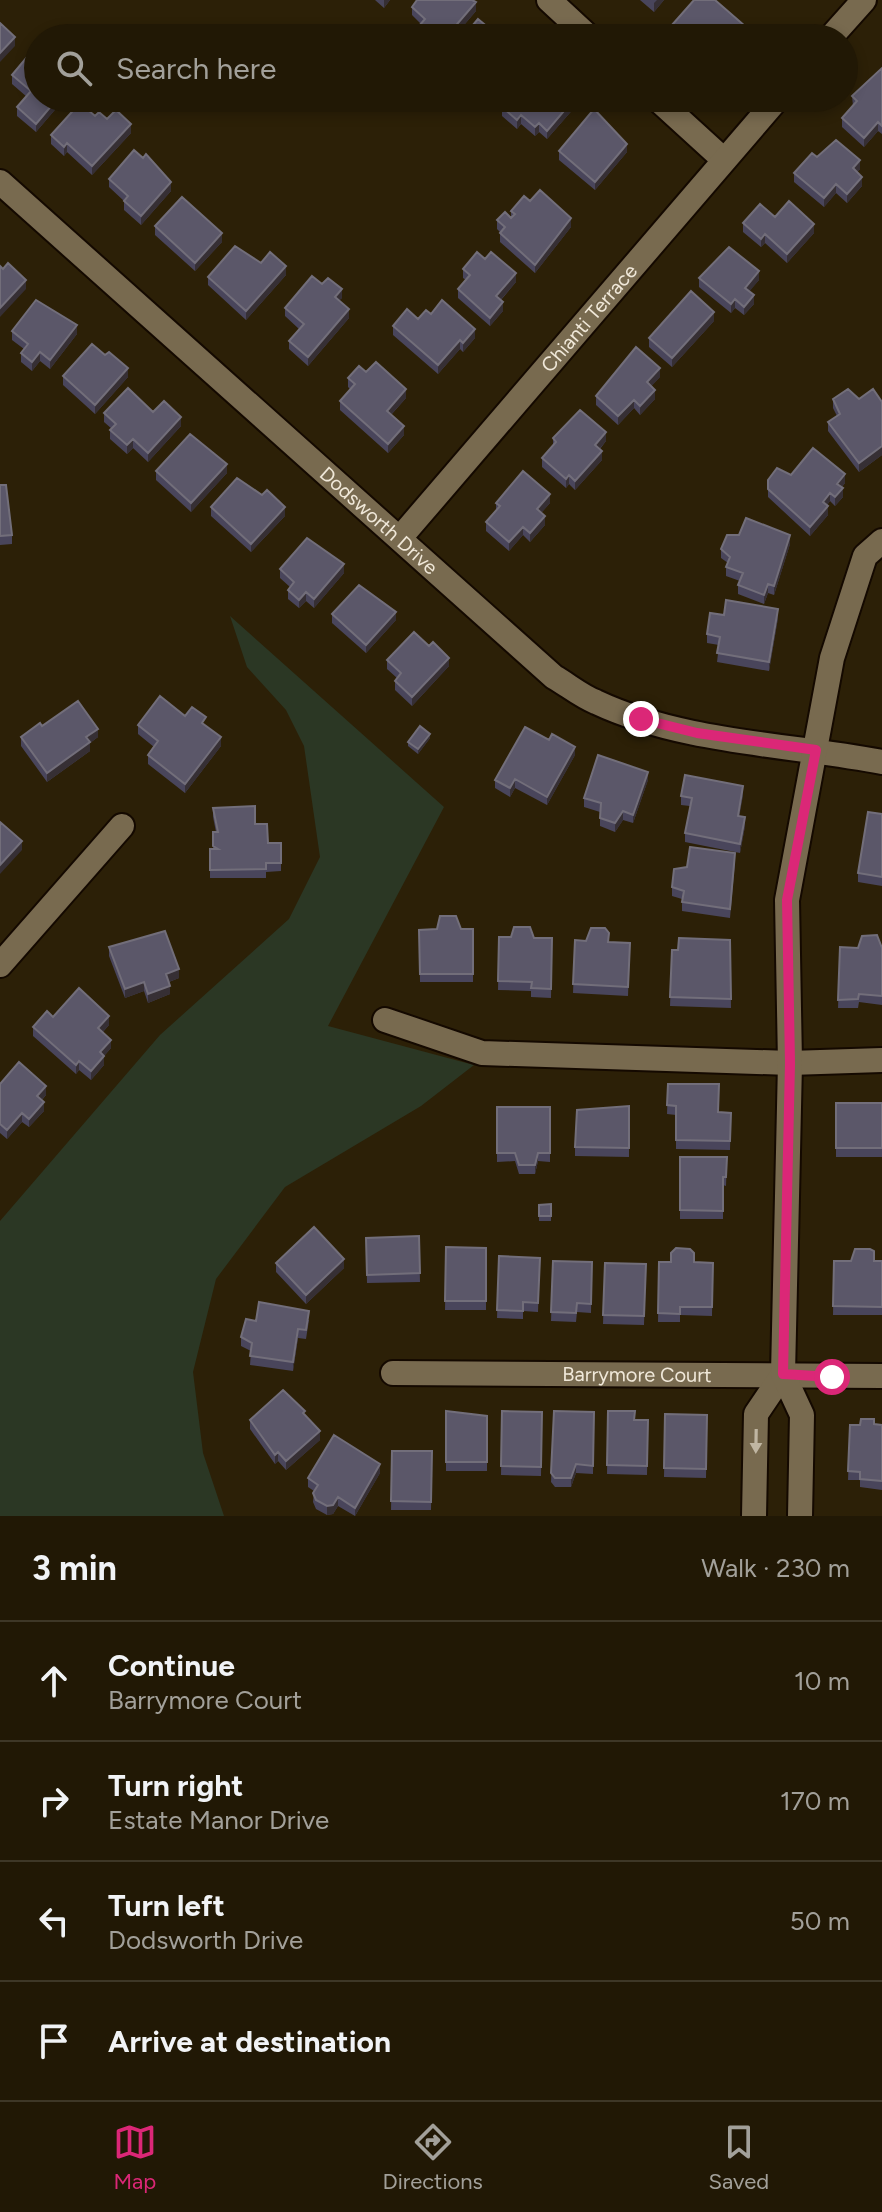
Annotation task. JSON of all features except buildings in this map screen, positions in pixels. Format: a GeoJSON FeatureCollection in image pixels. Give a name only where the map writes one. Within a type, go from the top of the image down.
{"type":"FeatureCollection","features":[{"type":"Feature","properties":{"kind":"street"},"geometry":{"type":"LineString","coordinates":[[549,0],[575,24]]}},
{"type":"Feature","properties":{"kind":"street"},"geometry":{"type":"LineString","coordinates":[[843,24],[864,0]]}},
{"type":"Feature","properties":{"kind":"street"},"geometry":{"type":"LineString","coordinates":[[671,112],[724,160]]}},
{"type":"Feature","properties":{"kind":"street","name":"Chianti Terrace"},"geometry":{"type":"LineString","coordinates":[[400,538],[766,112]]}},
{"type":"Feature","properties":{"kind":"street","name":"Dodsworth Drive"},"geometry":{"type":"LineString","coordinates":[[0,182],[554,677],[595,702],[697,733],[882,762]]}},
{"type":"Feature","properties":{"kind":"street"},"geometry":{"type":"LineString","coordinates":[[800,1516],[802,1415],[783,1374],[790,1063],[787,900],[832,658],[865,556],[882,541]]}},
{"type":"Feature","properties":{"kind":"street"},"geometry":{"type":"LineString","coordinates":[[0,965],[122,826]]}},
{"type":"Feature","properties":{"kind":"street"},"geometry":{"type":"LineString","coordinates":[[385,1020],[482,1053],[790,1063],[882,1060]]}},
{"type":"Feature","properties":{"kind":"street","name":"Barrymore Court"},"geometry":{"type":"LineString","coordinates":[[393,1373],[882,1376]]}},
{"type":"Feature","properties":{"kind":"street"},"geometry":{"type":"LineString","coordinates":[[754,1516],[756,1414],[783,1374]]}},
{"type":"Feature","properties":{"kind":"green space"},"geometry":{"type":"Polygon","coordinates":[[[230,616],[444,807],[328,1026],[474,1065],[421,1106],[285,1187],[216,1279],[193,1372],[203,1453],[224,1516],[0,1516],[0,1221],[160,1035],[289,919],[320,857],[304,746],[286,710],[247,667],[230,616]]]}},
{"type":"Feature","properties":{"kind":"route"},"geometry":{"type":"LineString","coordinates":[[641,719],[697,733],[816,750],[787,900],[790,1063],[783,1374],[832,1377]]}}]}
